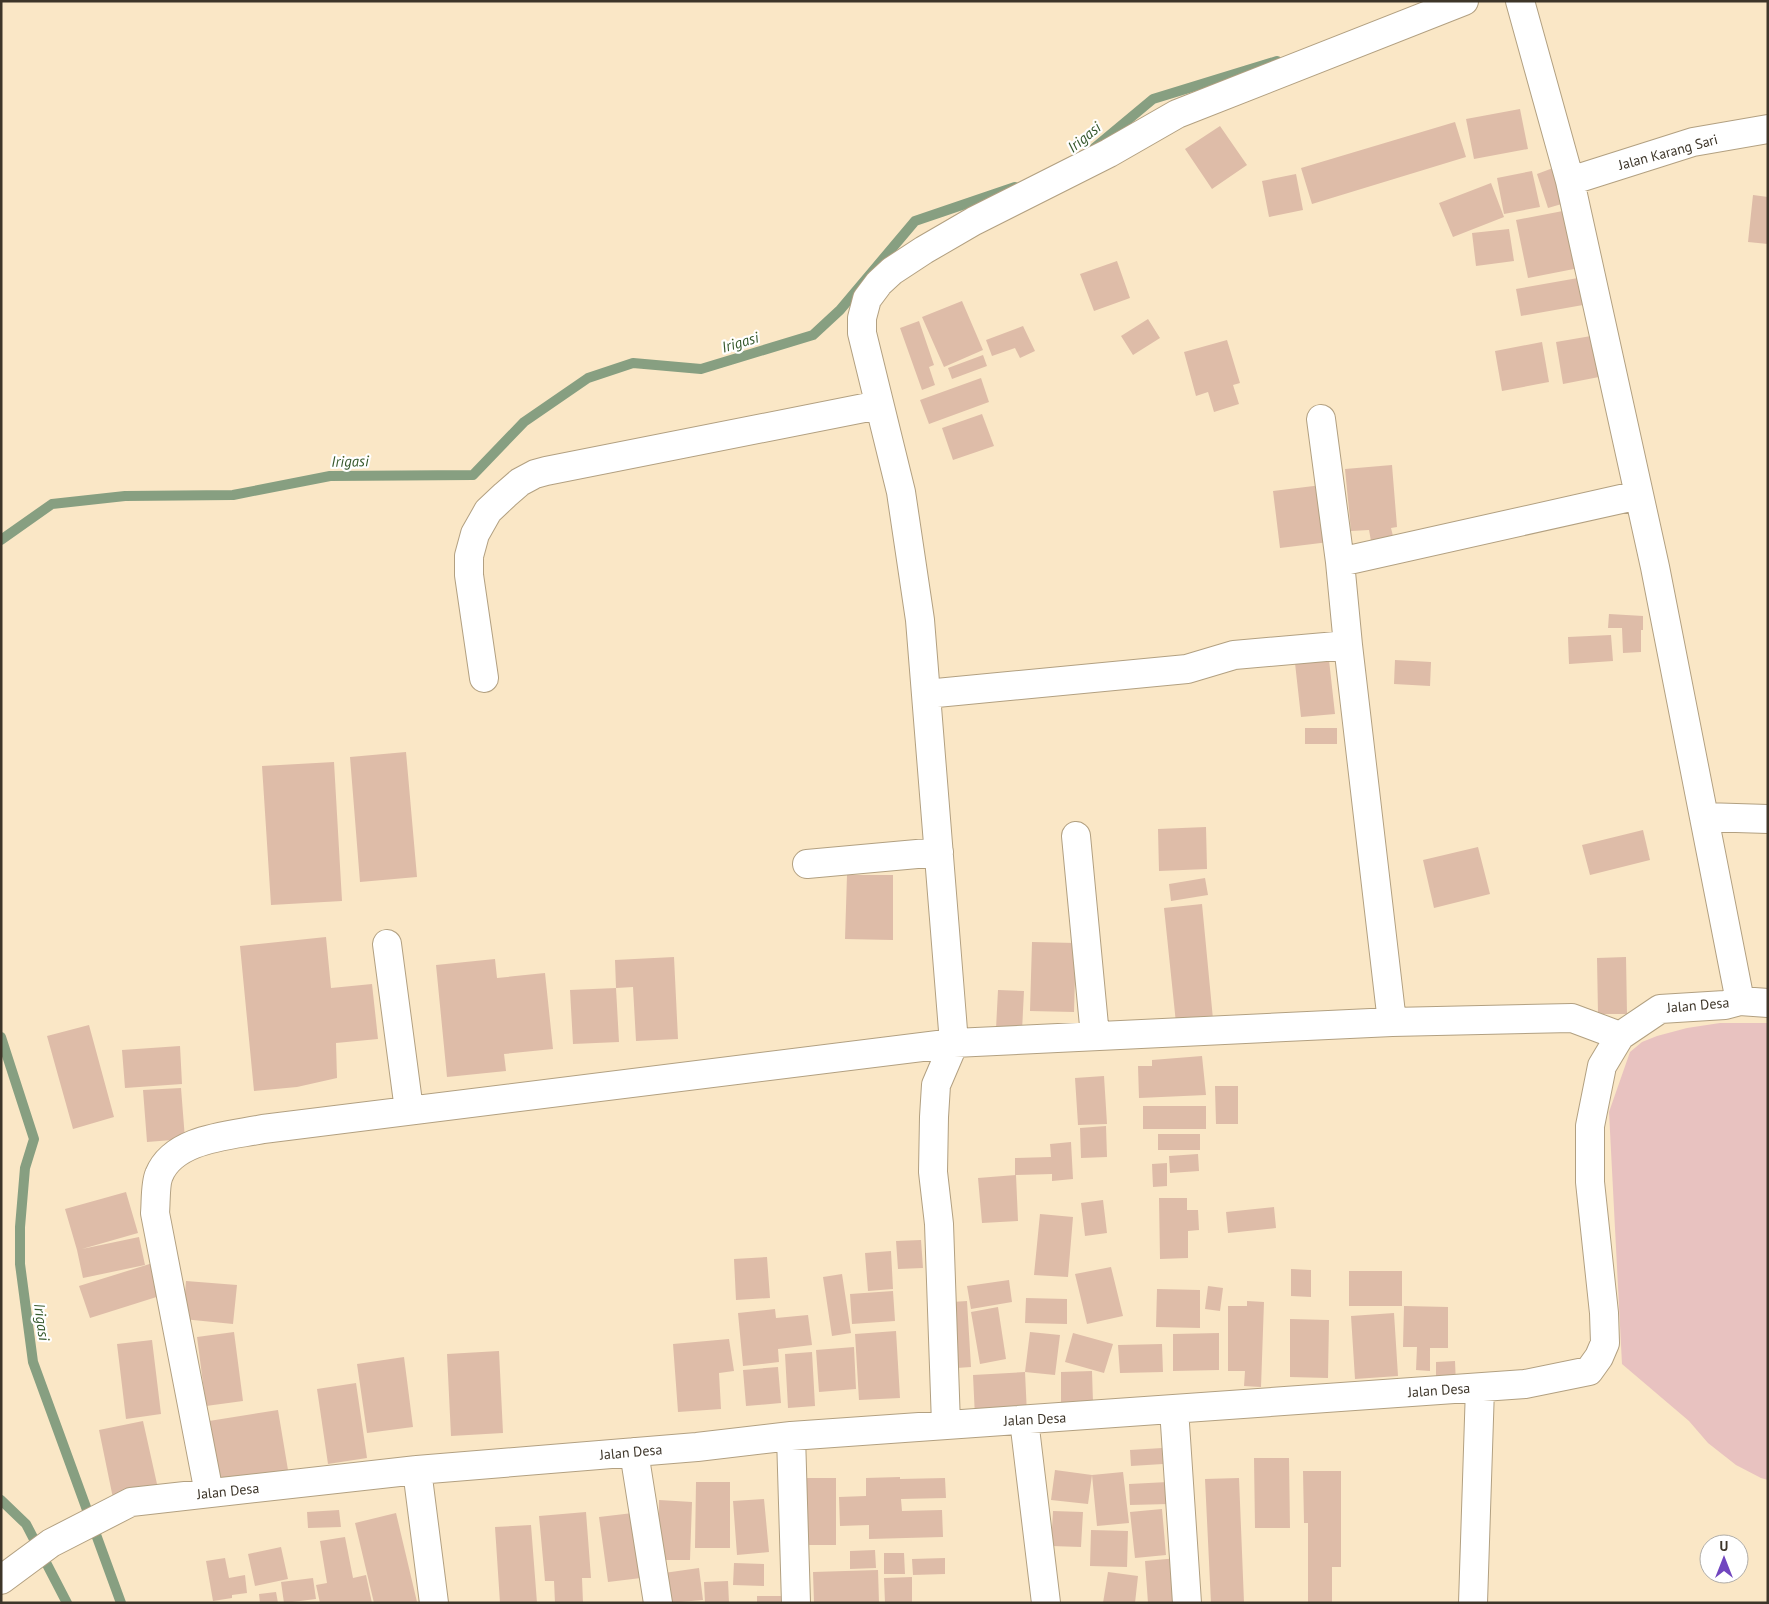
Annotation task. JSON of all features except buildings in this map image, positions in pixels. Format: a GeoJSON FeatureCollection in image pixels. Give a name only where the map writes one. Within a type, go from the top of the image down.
{"type":"FeatureCollection","features":[{"type":"Feature","properties":{"kind":"street"},"geometry":{"type":"LineString","coordinates":[[946,1424],[939,1224],[933,1172],[934,1117],[936,1086],[954,1043],[920,620],[901,492],[862,333],[862,318],[867,299],[879,283],[892,271],[924,250],[974,221],[1109,152],[1177,114],[1464,1]]}},
{"type":"Feature","properties":{"kind":"street"},"geometry":{"type":"LineString","coordinates":[[1520,1],[1570,181],[1655,567],[1740,1001]]}},
{"type":"Feature","properties":{"kind":"street","name":"Jalan Karang Sari"},"geometry":{"type":"LineString","coordinates":[[1570,181],[1693,142],[1768,129]]}},
{"type":"Feature","properties":{"kind":"street"},"geometry":{"type":"LineString","coordinates":[[484,678],[469,574],[469,556],[474,534],[488,512],[520,482],[546,470],[879,405]]}},
{"type":"Feature","properties":{"kind":"street"},"geometry":{"type":"LineString","coordinates":[[1321,419],[1340,562],[1392,1022]]}},
{"type":"Feature","properties":{"kind":"street"},"geometry":{"type":"LineString","coordinates":[[1340,562],[1639,495]]}},
{"type":"Feature","properties":{"kind":"street"},"geometry":{"type":"LineString","coordinates":[[926,694],[1187,669],[1234,655],[1348,645]]}},
{"type":"Feature","properties":{"kind":"street"},"geometry":{"type":"LineString","coordinates":[[1704,816],[1768,819]]}},
{"type":"Feature","properties":{"kind":"street"},"geometry":{"type":"LineString","coordinates":[[1076,836],[1095,1036]]}},
{"type":"Feature","properties":{"kind":"street"},"geometry":{"type":"LineString","coordinates":[[807,864],[939,852]]}},
{"type":"Feature","properties":{"kind":"street"},"geometry":{"type":"LineString","coordinates":[[387,944],[409,1110]]}},
{"type":"Feature","properties":{"kind":"street","name":"Jalan Desa"},"geometry":{"type":"LineString","coordinates":[[1,1580],[51,1543],[131,1502],[417,1470],[697,1447],[791,1436],[1526,1384],[1589,1371],[1599,1357],[1605,1343],[1604,1313],[1590,1182],[1590,1126],[1602,1066],[1620,1036],[1660,1009],[1725,1005],[1740,1001],[1768,1003]]}},
{"type":"Feature","properties":{"kind":"street"},"geometry":{"type":"LineString","coordinates":[[209,1493],[155,1213],[158,1176],[173,1154],[197,1142],[263,1129],[954,1043],[1392,1022],[1572,1018],[1620,1036]]}},
{"type":"Feature","properties":{"kind":"street"},"geometry":{"type":"LineString","coordinates":[[1473,1603],[1480,1388]]}},
{"type":"Feature","properties":{"kind":"street"},"geometry":{"type":"LineString","coordinates":[[1174,1409],[1187,1603]]}},
{"type":"Feature","properties":{"kind":"street"},"geometry":{"type":"LineString","coordinates":[[1024,1420],[1046,1603]]}},
{"type":"Feature","properties":{"kind":"street"},"geometry":{"type":"LineString","coordinates":[[791,1436],[796,1603]]}},
{"type":"Feature","properties":{"kind":"street"},"geometry":{"type":"LineString","coordinates":[[634,1452],[658,1603]]}},
{"type":"Feature","properties":{"kind":"street"},"geometry":{"type":"LineString","coordinates":[[417,1470],[434,1603]]}},
{"type":"Feature","properties":{"kind":"shaded area"},"geometry":{"type":"Polygon","coordinates":[[[1720,1023],[1768,1023],[1768,1480],[1736,1465],[1708,1443],[1689,1421],[1622,1364],[1609,1112],[1630,1052],[1642,1042],[1687,1028],[1720,1023]]]}},
{"type":"Feature","properties":{"kind":"waterway","name":"Irigasi"},"geometry":{"type":"LineString","coordinates":[[1093,149],[1153,99],[1277,61]]}},
{"type":"Feature","properties":{"kind":"waterway","name":"Irigasi"},"geometry":{"type":"LineString","coordinates":[[1,540],[52,504],[125,496],[233,495],[330,476],[473,475],[524,422],[588,378],[633,363],[701,369],[813,335],[840,310],[915,221],[1015,187]]}},
{"type":"Feature","properties":{"kind":"waterway","name":"Irigasi"},"geometry":{"type":"LineString","coordinates":[[1,1037],[34,1139],[25,1168],[20,1227],[20,1264],[33,1362],[121,1603]]}},
{"type":"Feature","properties":{"kind":"waterway","name":"Irigasi"},"geometry":{"type":"LineString","coordinates":[[1,1500],[26,1524],[67,1603]]}}]}
